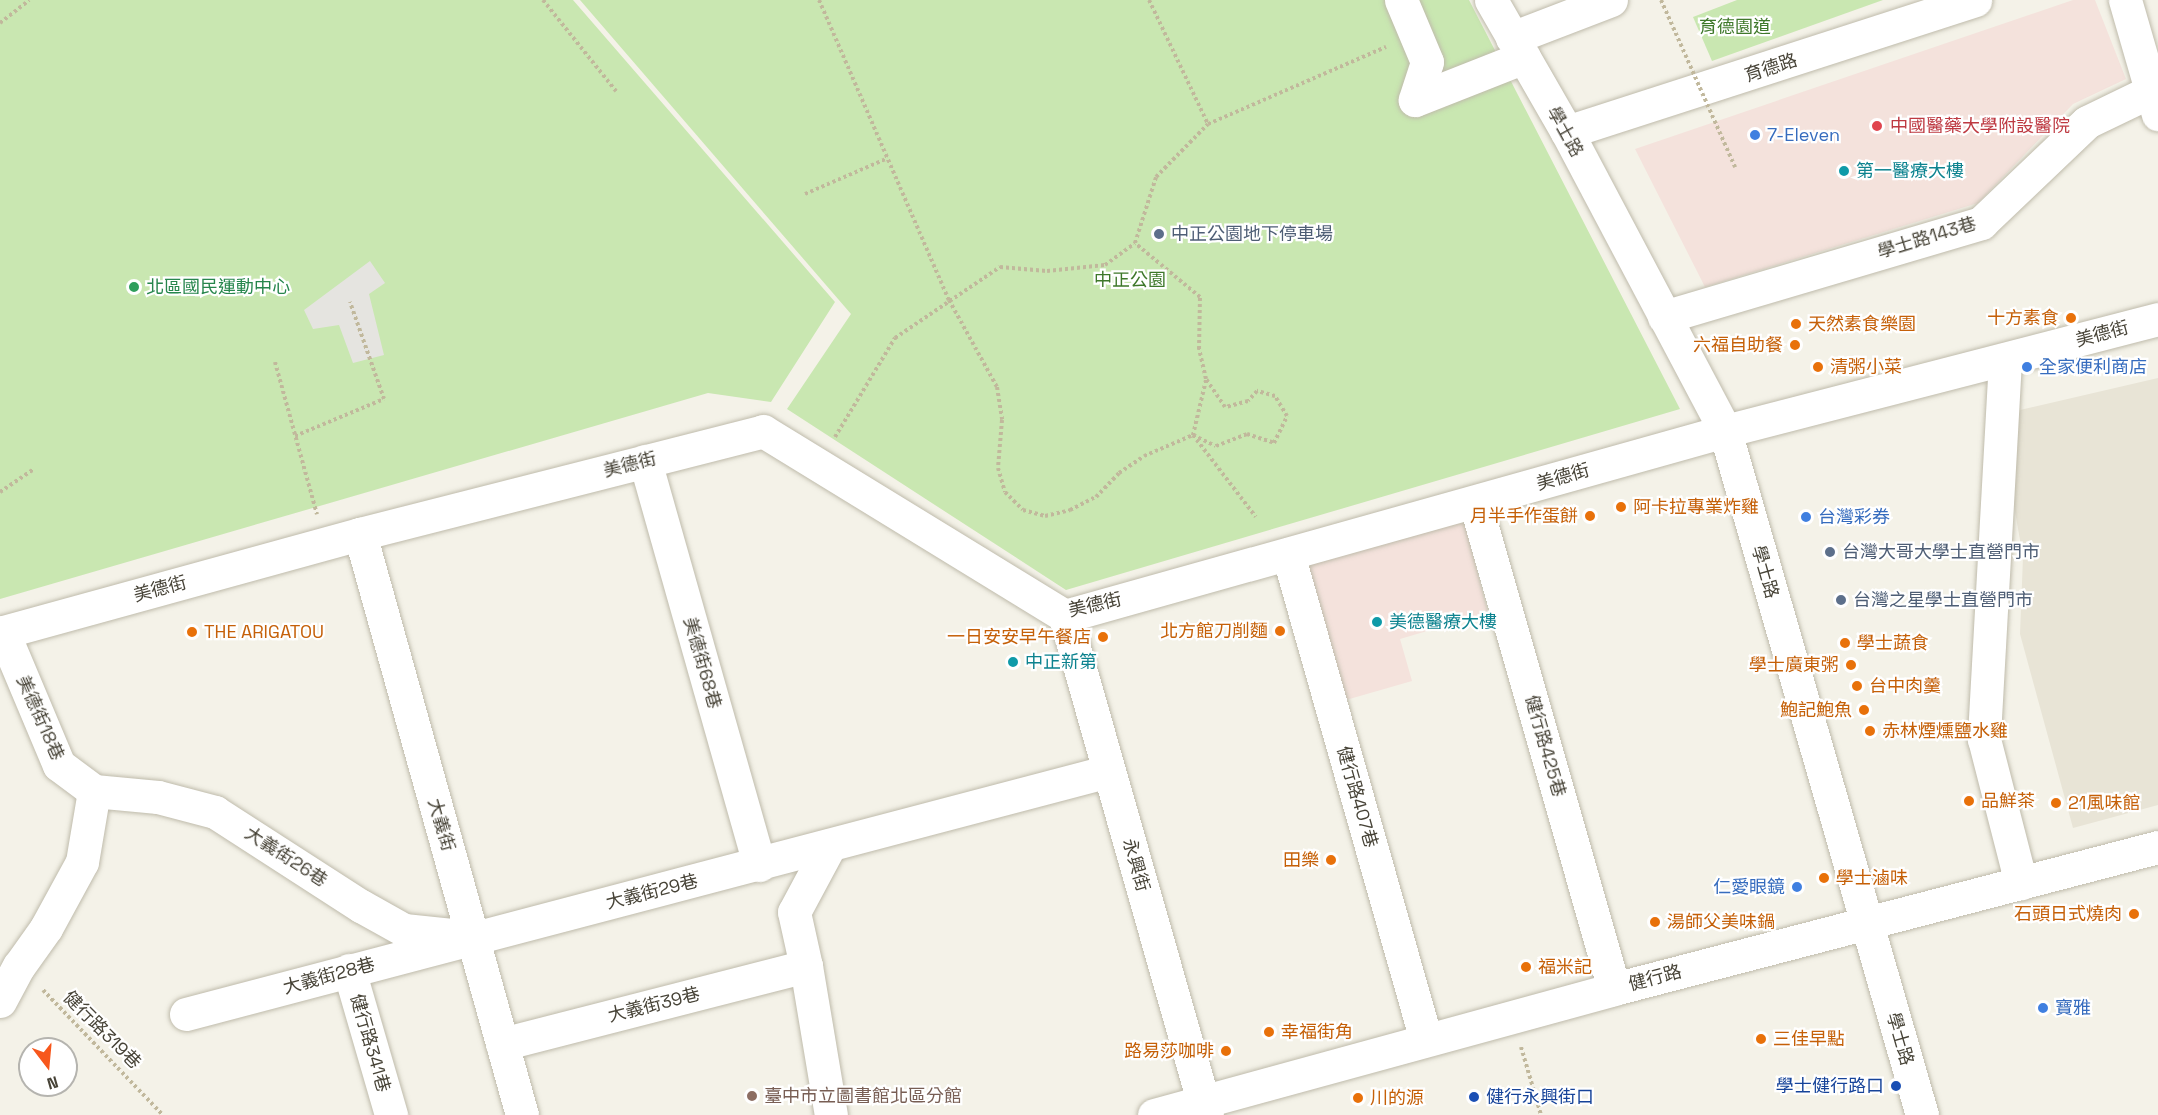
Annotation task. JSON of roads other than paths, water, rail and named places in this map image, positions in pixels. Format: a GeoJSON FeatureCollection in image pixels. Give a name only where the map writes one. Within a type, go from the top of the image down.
{"type":"FeatureCollection","features":[{"type":"Feature","properties":{"kind":"street"},"geometry":{"type":"LineString","coordinates":[[1401,0],[1427,62],[1415,100],[1611,0]]}},
{"type":"Feature","properties":{"kind":"street","name":"學士路"},"geometry":{"type":"LineString","coordinates":[[1491,0],[1567,132],[1725,431],[1922,1115]]}},
{"type":"Feature","properties":{"kind":"street","name":"育德路"},"geometry":{"type":"LineString","coordinates":[[1567,132],[1975,0]]}},
{"type":"Feature","properties":{"kind":"street"},"geometry":{"type":"LineString","coordinates":[[2125,0],[2155,103]]}},
{"type":"Feature","properties":{"kind":"street","name":"學士路143巷"},"geometry":{"type":"LineString","coordinates":[[1665,317],[1981,223],[2087,122],[2155,103]]}},
{"type":"Feature","properties":{"kind":"street","name":"美德街"},"geometry":{"type":"LineString","coordinates":[[2,633],[360,534],[763,431],[1065,616],[1725,431],[2158,319]]}},
{"type":"Feature","properties":{"kind":"street"},"geometry":{"type":"LineString","coordinates":[[2005,360],[1984,739],[2021,883]]}},
{"type":"Feature","properties":{"kind":"street","name":"美德街68巷"},"geometry":{"type":"LineString","coordinates":[[645,461],[759,865]]}},
{"type":"Feature","properties":{"kind":"street","name":"健行路425巷"},"geometry":{"type":"LineString","coordinates":[[1475,502],[1614,989]]}},
{"type":"Feature","properties":{"kind":"street","name":"大義街"},"geometry":{"type":"LineString","coordinates":[[360,534],[522,1115]]}},
{"type":"Feature","properties":{"kind":"street","name":"健行路407巷"},"geometry":{"type":"LineString","coordinates":[[1288,554],[1426,1040]]}},
{"type":"Feature","properties":{"kind":"street","name":"永興街"},"geometry":{"type":"LineString","coordinates":[[1065,616],[1205,1108]]}},
{"type":"Feature","properties":{"kind":"street","name":"美德街18巷"},"geometry":{"type":"LineString","coordinates":[[2,633],[59,765],[94,791]]}},
{"type":"Feature","properties":{"kind":"street","name":"大義街29巷"},"geometry":{"type":"LineString","coordinates":[[472,937],[759,865],[1109,771]]}},
{"type":"Feature","properties":{"kind":"street"},"geometry":{"type":"LineString","coordinates":[[0,1001],[19,966],[46,928],[82,862],[94,791]]}},
{"type":"Feature","properties":{"kind":"street","name":"大義街26巷"},"geometry":{"type":"LineString","coordinates":[[94,791],[158,797],[215,812],[361,906],[405,930],[472,937]]}},
{"type":"Feature","properties":{"kind":"street"},"geometry":{"type":"LineString","coordinates":[[830,845],[794,912],[806,966],[831,1115]]}},
{"type":"Feature","properties":{"kind":"street","name":"健行路"},"geometry":{"type":"LineString","coordinates":[[1154,1115],[1205,1108],[1426,1040],[1866,922],[2158,847]]}},
{"type":"Feature","properties":{"kind":"street","name":"大義街28巷"},"geometry":{"type":"LineString","coordinates":[[186,1014],[472,937]]}},
{"type":"Feature","properties":{"kind":"street","name":"大義街39巷"},"geometry":{"type":"LineString","coordinates":[[502,1044],[806,966]]}},
{"type":"Feature","properties":{"kind":"street","name":"健行路341巷"},"geometry":{"type":"LineString","coordinates":[[349,970],[391,1115]]}},
{"type":"Feature","properties":{"kind":"place","name":"中國醫藥大學附設醫院"},"geometry":{"type":"Point","coordinates":[1877,126]}},
{"type":"Feature","properties":{"kind":"place","name":"7-Eleven"},"geometry":{"type":"Point","coordinates":[1755,135]}},
{"type":"Feature","properties":{"kind":"place","name":"第一醫療大樓"},"geometry":{"type":"Point","coordinates":[1844,171]}},
{"type":"Feature","properties":{"kind":"place","name":"中正公園地下停車場"},"geometry":{"type":"Point","coordinates":[1159,234]}},
{"type":"Feature","properties":{"kind":"place","name":"北區國民運動中心"},"geometry":{"type":"Point","coordinates":[134,287]}},
{"type":"Feature","properties":{"kind":"place","name":"十方素食"},"geometry":{"type":"Point","coordinates":[2071,318]}},
{"type":"Feature","properties":{"kind":"place","name":"天然素食樂園"},"geometry":{"type":"Point","coordinates":[1796,324]}},
{"type":"Feature","properties":{"kind":"place","name":"六福自助餐"},"geometry":{"type":"Point","coordinates":[1795,345]}},
{"type":"Feature","properties":{"kind":"place","name":"清粥小菜"},"geometry":{"type":"Point","coordinates":[1818,367]}},
{"type":"Feature","properties":{"kind":"place","name":"全家便利商店"},"geometry":{"type":"Point","coordinates":[2027,367]}},
{"type":"Feature","properties":{"kind":"place","name":"阿卡拉專業炸雞"},"geometry":{"type":"Point","coordinates":[1621,507]}},
{"type":"Feature","properties":{"kind":"place","name":"月半手作蛋餅"},"geometry":{"type":"Point","coordinates":[1590,516]}},
{"type":"Feature","properties":{"kind":"place","name":"台灣彩券"},"geometry":{"type":"Point","coordinates":[1806,517]}},
{"type":"Feature","properties":{"kind":"place","name":"台灣大哥大學士直營門市"},"geometry":{"type":"Point","coordinates":[1830,552]}},
{"type":"Feature","properties":{"kind":"place","name":"台灣之星學士直營門市"},"geometry":{"type":"Point","coordinates":[1841,600]}},
{"type":"Feature","properties":{"kind":"place","name":"美德醫療大樓"},"geometry":{"type":"Point","coordinates":[1377,622]}},
{"type":"Feature","properties":{"kind":"place","name":"北方館刀削麵"},"geometry":{"type":"Point","coordinates":[1280,631]}},
{"type":"Feature","properties":{"kind":"place","name":"THE ARIGATOU"},"geometry":{"type":"Point","coordinates":[192,632]}},
{"type":"Feature","properties":{"kind":"place","name":"一日安安早午餐店"},"geometry":{"type":"Point","coordinates":[1103,637]}},
{"type":"Feature","properties":{"kind":"place","name":"學士蔬食"},"geometry":{"type":"Point","coordinates":[1845,643]}},
{"type":"Feature","properties":{"kind":"place","name":"中正新第"},"geometry":{"type":"Point","coordinates":[1013,662]}},
{"type":"Feature","properties":{"kind":"place","name":"學士廣東粥"},"geometry":{"type":"Point","coordinates":[1851,665]}},
{"type":"Feature","properties":{"kind":"place","name":"台中肉羹"},"geometry":{"type":"Point","coordinates":[1857,686]}},
{"type":"Feature","properties":{"kind":"place","name":"鮑記鮑魚"},"geometry":{"type":"Point","coordinates":[1864,710]}},
{"type":"Feature","properties":{"kind":"place","name":"赤林煙燻鹽水雞"},"geometry":{"type":"Point","coordinates":[1870,731]}},
{"type":"Feature","properties":{"kind":"place","name":"品鮮茶"},"geometry":{"type":"Point","coordinates":[1969,801]}},
{"type":"Feature","properties":{"kind":"place","name":"21風味館"},"geometry":{"type":"Point","coordinates":[2056,803]}},
{"type":"Feature","properties":{"kind":"place","name":"田樂"},"geometry":{"type":"Point","coordinates":[1331,860]}},
{"type":"Feature","properties":{"kind":"place","name":"學士滷味"},"geometry":{"type":"Point","coordinates":[1824,878]}},
{"type":"Feature","properties":{"kind":"place","name":"仁愛眼鏡"},"geometry":{"type":"Point","coordinates":[1797,887]}},
{"type":"Feature","properties":{"kind":"place","name":"石頭日式燒肉"},"geometry":{"type":"Point","coordinates":[2134,914]}},
{"type":"Feature","properties":{"kind":"place","name":"湯師父美味鍋"},"geometry":{"type":"Point","coordinates":[1655,922]}},
{"type":"Feature","properties":{"kind":"place","name":"福米記"},"geometry":{"type":"Point","coordinates":[1526,967]}},
{"type":"Feature","properties":{"kind":"place","name":"寶雅"},"geometry":{"type":"Point","coordinates":[2043,1008]}},
{"type":"Feature","properties":{"kind":"place","name":"幸福街角"},"geometry":{"type":"Point","coordinates":[1269,1032]}},
{"type":"Feature","properties":{"kind":"place","name":"三佳早點"},"geometry":{"type":"Point","coordinates":[1761,1039]}},
{"type":"Feature","properties":{"kind":"place","name":"路易莎咖啡"},"geometry":{"type":"Point","coordinates":[1226,1051]}},
{"type":"Feature","properties":{"kind":"place","name":"學士健行路口"},"geometry":{"type":"Point","coordinates":[1896,1086]}},
{"type":"Feature","properties":{"kind":"place","name":"臺中市立圖書館北區分館"},"geometry":{"type":"Point","coordinates":[752,1096]}},
{"type":"Feature","properties":{"kind":"place","name":"健行永興街口"},"geometry":{"type":"Point","coordinates":[1474,1097]}},
{"type":"Feature","properties":{"kind":"place","name":"川的源"},"geometry":{"type":"Point","coordinates":[1358,1098]}},
{"type":"Feature","properties":{"kind":"park label","name":"育德園道"},"geometry":{"type":"Point","coordinates":[1735,27]}},
{"type":"Feature","properties":{"kind":"park label","name":"中正公園"},"geometry":{"type":"Point","coordinates":[1130,280]}}]}
